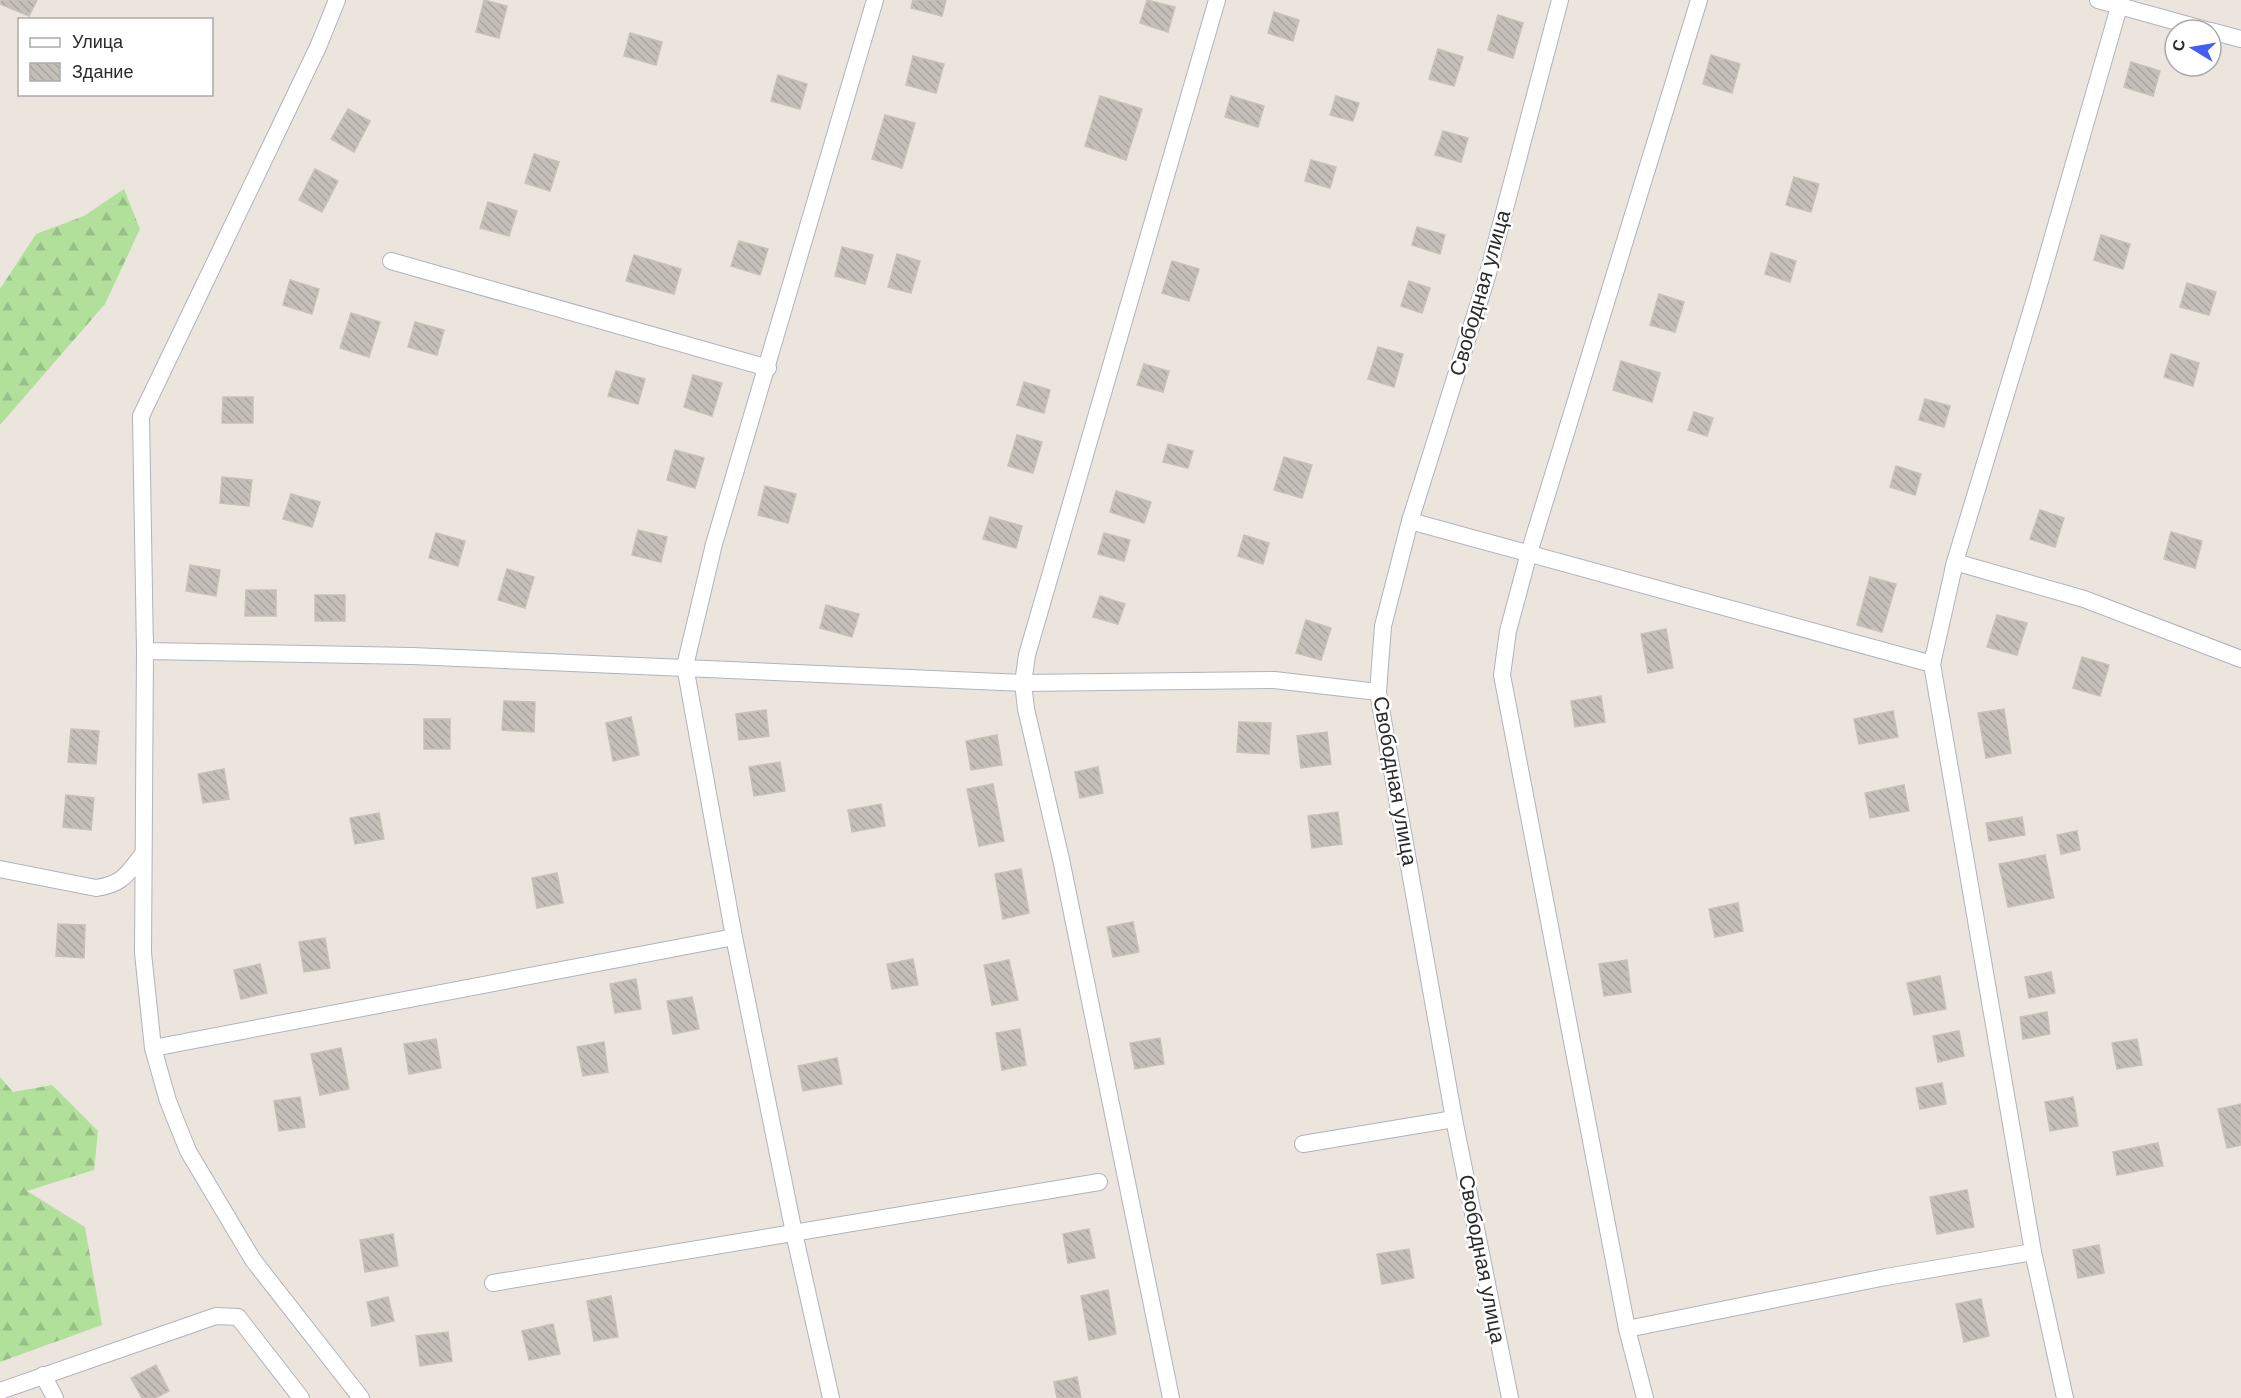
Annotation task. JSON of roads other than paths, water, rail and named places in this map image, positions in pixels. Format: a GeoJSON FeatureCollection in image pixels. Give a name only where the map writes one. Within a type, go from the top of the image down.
{"type":"FeatureCollection","features":[{"type":"Feature","properties":{"kind":"street"},"geometry":{"type":"LineString","coordinates":[[337,0],[318,47],[141,416],[145,651],[143,953],[153,1048],[168,1101],[188,1151],[253,1260],[362,1398]]}},
{"type":"Feature","properties":{"kind":"street"},"geometry":{"type":"LineString","coordinates":[[831,1398],[794,1233],[734,937],[685,666],[714,544],[768,368],[875,0]]}},
{"type":"Feature","properties":{"kind":"street"},"geometry":{"type":"LineString","coordinates":[[1170,1398],[1061,859],[1026,709],[1023,683],[1027,655],[1217,0]]}},
{"type":"Feature","properties":{"kind":"street","name":"Свободная улица"},"geometry":{"type":"LineString","coordinates":[[1510,1398],[1454,1119],[1378,692],[1383,626],[1410,521],[1487,277],[1560,0]]}},
{"type":"Feature","properties":{"kind":"street"},"geometry":{"type":"LineString","coordinates":[[1645,1398],[1627,1329],[1502,675],[1508,631],[1529,553],[1699,0]]}},
{"type":"Feature","properties":{"kind":"street"},"geometry":{"type":"LineString","coordinates":[[2098,0],[2120,3],[2168,18]]}},
{"type":"Feature","properties":{"kind":"street"},"geometry":{"type":"LineString","coordinates":[[2065,1398],[2033,1252],[1932,664],[1955,562],[2036,295],[2120,3]]}},
{"type":"Feature","properties":{"kind":"street"},"geometry":{"type":"LineString","coordinates":[[2223,34],[2241,39]]}},
{"type":"Feature","properties":{"kind":"street"},"geometry":{"type":"LineString","coordinates":[[391,261],[768,368]]}},
{"type":"Feature","properties":{"kind":"street"},"geometry":{"type":"LineString","coordinates":[[1410,521],[1932,664]]}},
{"type":"Feature","properties":{"kind":"street"},"geometry":{"type":"LineString","coordinates":[[1955,562],[2084,599],[2241,659]]}},
{"type":"Feature","properties":{"kind":"street"},"geometry":{"type":"LineString","coordinates":[[145,651],[412,656],[685,666],[1023,683],[1274,680],[1378,692]]}},
{"type":"Feature","properties":{"kind":"street"},"geometry":{"type":"LineString","coordinates":[[0,869],[96,888],[122,881],[143,854]]}},
{"type":"Feature","properties":{"kind":"street"},"geometry":{"type":"LineString","coordinates":[[153,1048],[734,937]]}},
{"type":"Feature","properties":{"kind":"street"},"geometry":{"type":"LineString","coordinates":[[1304,1144],[1454,1119]]}},
{"type":"Feature","properties":{"kind":"street"},"geometry":{"type":"LineString","coordinates":[[493,1282],[1099,1182]]}},
{"type":"Feature","properties":{"kind":"street"},"geometry":{"type":"LineString","coordinates":[[1627,1329],[1886,1277],[2033,1252]]}},
{"type":"Feature","properties":{"kind":"street"},"geometry":{"type":"LineString","coordinates":[[0,1390],[216,1316],[238,1317],[301,1398]]}},
{"type":"Feature","properties":{"kind":"street"},"geometry":{"type":"LineString","coordinates":[[44,1376],[55,1398]]}}]}
